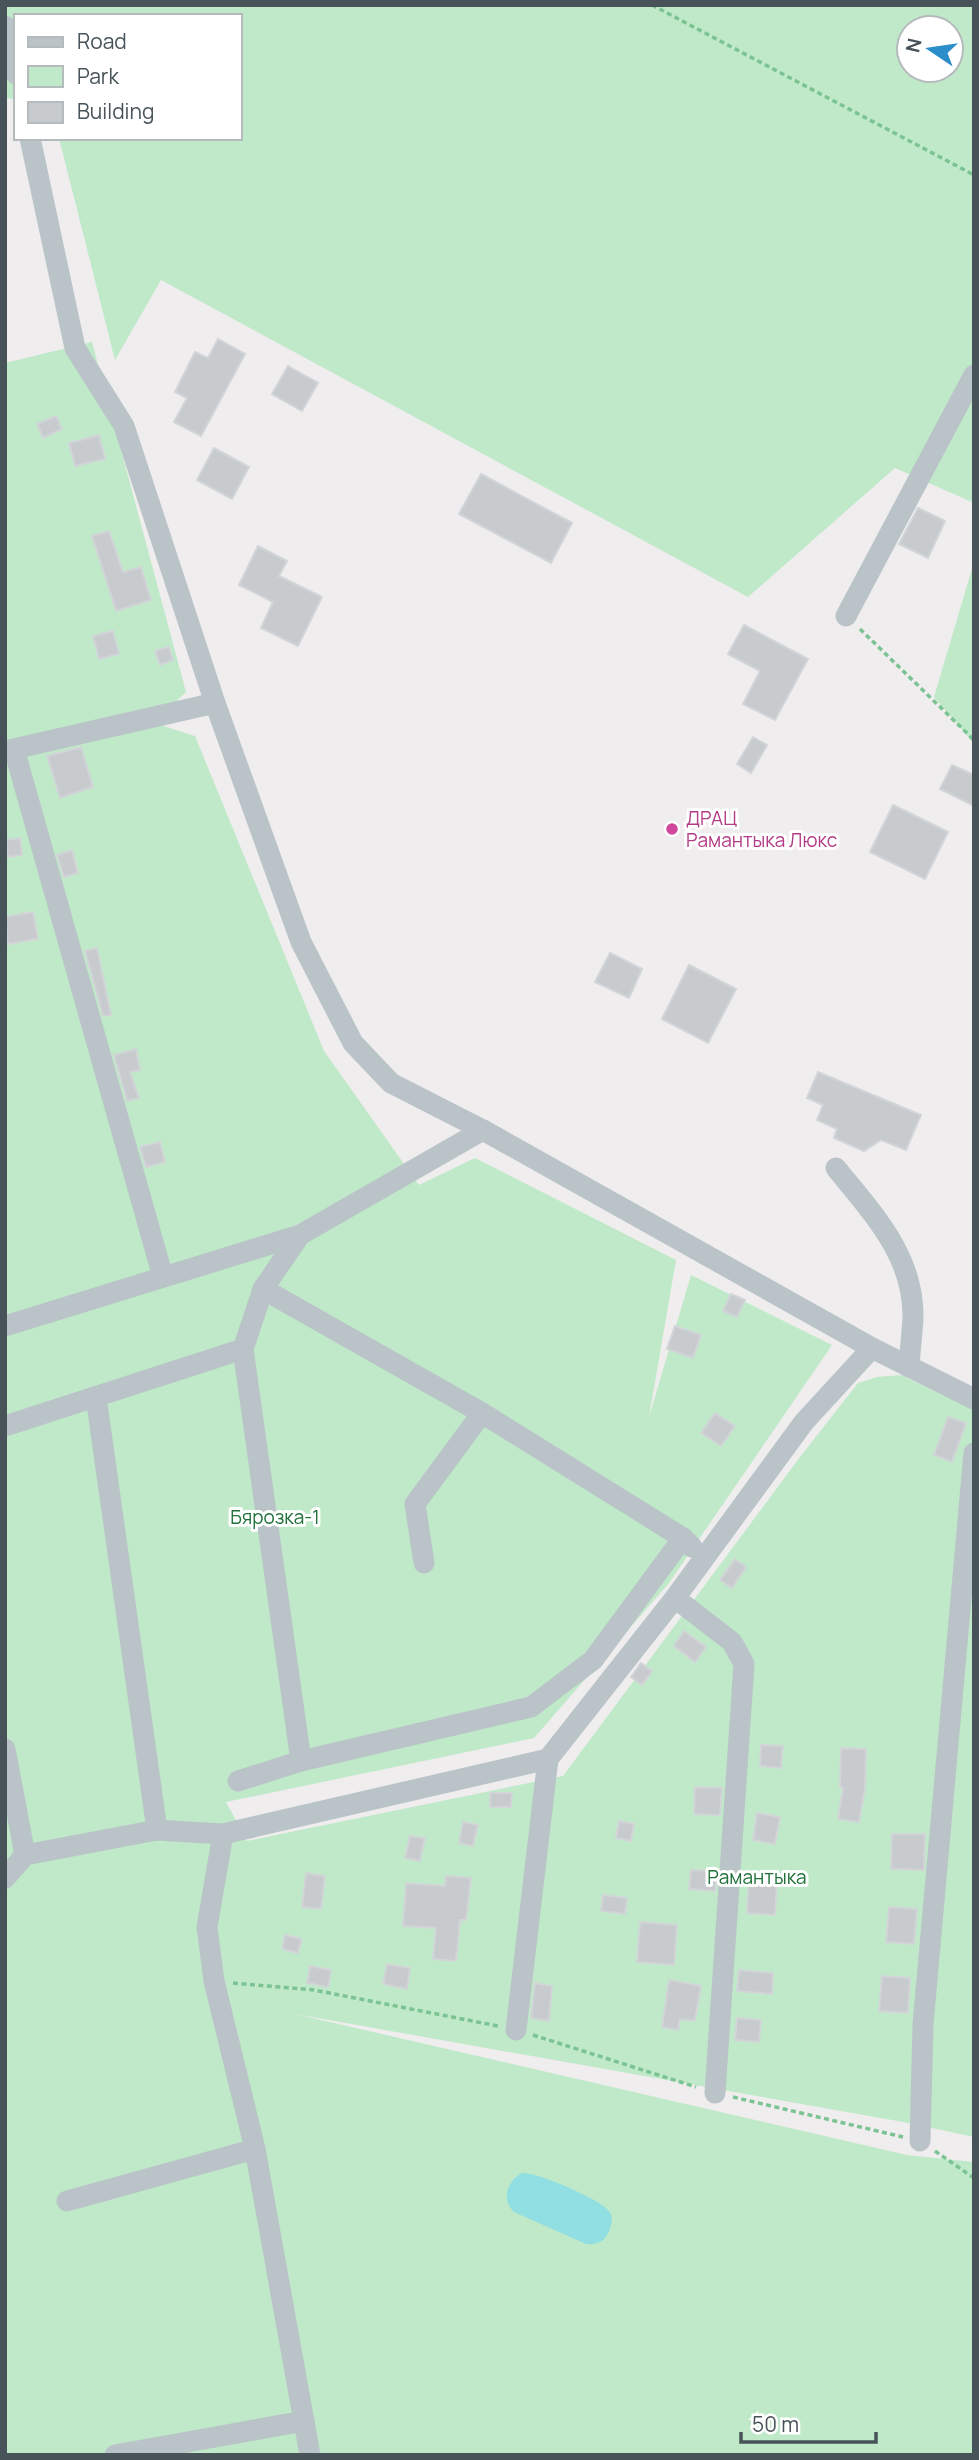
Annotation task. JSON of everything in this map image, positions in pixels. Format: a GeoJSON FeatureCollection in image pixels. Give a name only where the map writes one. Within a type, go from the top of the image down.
{"type":"FeatureCollection","features":[{"type":"Feature","properties":{"kind":"street"},"geometry":{"type":"LineString","coordinates":[[5,26],[14,65]]}},
{"type":"Feature","properties":{"kind":"street"},"geometry":{"type":"LineString","coordinates":[[30,140],[75,348],[124,426],[215,704],[300,942],[353,1044],[391,1083],[483,1130],[872,1348],[974,1399]]}},
{"type":"Feature","properties":{"kind":"street"},"geometry":{"type":"LineString","coordinates":[[846,616],[974,375]]}},
{"type":"Feature","properties":{"kind":"street"},"geometry":{"type":"LineString","coordinates":[[163,1277],[10,750],[215,704]]}},
{"type":"Feature","properties":{"kind":"street"},"geometry":{"type":"LineString","coordinates":[[5,1326],[300,1235],[483,1130]]}},
{"type":"Feature","properties":{"kind":"street"},"geometry":{"type":"LineString","coordinates":[[836,1168],[897,1247],[906,1270],[913,1315],[909,1367]]}},
{"type":"Feature","properties":{"kind":"street"},"geometry":{"type":"LineString","coordinates":[[300,1235],[263,1289],[243,1349],[301,1761]]}},
{"type":"Feature","properties":{"kind":"street"},"geometry":{"type":"LineString","coordinates":[[263,1289],[482,1413],[683,1538],[703,1559]]}},
{"type":"Feature","properties":{"kind":"street"},"geometry":{"type":"LineString","coordinates":[[516,2030],[548,1759],[676,1598],[804,1422],[872,1348]]}},
{"type":"Feature","properties":{"kind":"street"},"geometry":{"type":"LineString","coordinates":[[5,1426],[243,1349]]}},
{"type":"Feature","properties":{"kind":"street"},"geometry":{"type":"LineString","coordinates":[[96,1397],[157,1830]]}},
{"type":"Feature","properties":{"kind":"street"},"geometry":{"type":"LineString","coordinates":[[424,1563],[415,1504],[482,1413]]}},
{"type":"Feature","properties":{"kind":"street"},"geometry":{"type":"LineString","coordinates":[[920,2141],[923,2024],[974,1453]]}},
{"type":"Feature","properties":{"kind":"street"},"geometry":{"type":"LineString","coordinates":[[238,1781],[301,1761],[531,1707],[593,1660],[683,1538]]}},
{"type":"Feature","properties":{"kind":"street"},"geometry":{"type":"LineString","coordinates":[[676,1598],[732,1642],[744,1664],[715,2093]]}},
{"type":"Feature","properties":{"kind":"street"},"geometry":{"type":"LineString","coordinates":[[5,1749],[25,1855]]}},
{"type":"Feature","properties":{"kind":"street"},"geometry":{"type":"LineString","coordinates":[[5,1878],[25,1855],[157,1830],[223,1834],[548,1759]]}},
{"type":"Feature","properties":{"kind":"street"},"geometry":{"type":"LineString","coordinates":[[223,1834],[207,1927],[214,1981],[255,2149],[310,2455]]}},
{"type":"Feature","properties":{"kind":"street"},"geometry":{"type":"LineString","coordinates":[[67,2201],[255,2149]]}},
{"type":"Feature","properties":{"kind":"street"},"geometry":{"type":"LineString","coordinates":[[115,2455],[304,2421]]}},
{"type":"Feature","properties":{"kind":"path"},"geometry":{"type":"LineString","coordinates":[[652,5],[974,175]]}},
{"type":"Feature","properties":{"kind":"path"},"geometry":{"type":"LineString","coordinates":[[846,616],[974,740]]}},
{"type":"Feature","properties":{"kind":"path"},"geometry":{"type":"LineString","coordinates":[[214,1981],[314,1990],[516,2030],[715,2093],[920,2141],[974,2178]]}},
{"type":"Feature","properties":{"kind":"green space"},"geometry":{"type":"Polygon","coordinates":[[[5,5],[974,5],[974,503],[895,468],[748,597],[161,280],[115,360],[60,140],[242,140],[242,14],[14,14],[14,99],[5,97],[5,5]]]}},
{"type":"Feature","properties":{"kind":"green space"},"geometry":{"type":"Polygon","coordinates":[[[92,342],[186,692],[154,723],[195,736],[324,1051],[419,1185],[475,1158],[676,1260],[649,1417],[691,1275],[832,1345],[669,1583],[534,1738],[226,1802],[247,1841],[563,1776],[858,1383],[877,1377],[901,1375],[974,1410],[974,2137],[909,2123],[295,2014],[907,2155],[974,2162],[974,2455],[5,2455],[5,363],[92,342]]]}},
{"type":"Feature","properties":{"kind":"green space"},"geometry":{"type":"Polygon","coordinates":[[[974,562],[974,744],[934,697],[974,562]]]}},
{"type":"Feature","properties":{"kind":"water"},"geometry":{"type":"Polygon","coordinates":[[[522,2173],[553,2181],[601,2204],[612,2219],[605,2238],[597,2243],[586,2244],[514,2212],[508,2202],[509,2186],[522,2173]]]}},
{"type":"Feature","properties":{"kind":"building"},"geometry":{"type":"Polygon","coordinates":[[[218,339],[245,354],[201,436],[174,422],[187,398],[175,392],[195,352],[208,358],[218,339]]]}},
{"type":"Feature","properties":{"kind":"building"},"geometry":{"type":"Polygon","coordinates":[[[288,366],[318,383],[302,411],[272,394],[288,366]]]}},
{"type":"Feature","properties":{"kind":"building"},"geometry":{"type":"Polygon","coordinates":[[[56,416],[62,429],[43,438],[37,424],[56,416]]]}},
{"type":"Feature","properties":{"kind":"building"},"geometry":{"type":"Polygon","coordinates":[[[99,435],[105,459],[75,466],[69,443],[99,435]]]}},
{"type":"Feature","properties":{"kind":"building"},"geometry":{"type":"Polygon","coordinates":[[[214,448],[249,467],[232,499],[197,480],[214,448]]]}},
{"type":"Feature","properties":{"kind":"building"},"geometry":{"type":"Polygon","coordinates":[[[481,474],[572,523],[551,563],[459,514],[481,474]]]}},
{"type":"Feature","properties":{"kind":"building"},"geometry":{"type":"Polygon","coordinates":[[[918,508],[945,521],[928,558],[899,544],[918,508]]]}},
{"type":"Feature","properties":{"kind":"building"},"geometry":{"type":"Polygon","coordinates":[[[109,531],[123,572],[141,567],[151,600],[116,611],[92,536],[109,531]]]}},
{"type":"Feature","properties":{"kind":"building"},"geometry":{"type":"Polygon","coordinates":[[[258,546],[287,561],[279,576],[322,597],[298,646],[261,628],[273,602],[239,585],[258,546]]]}},
{"type":"Feature","properties":{"kind":"building"},"geometry":{"type":"Polygon","coordinates":[[[744,625],[808,659],[775,720],[743,704],[760,671],[728,654],[744,625]]]}},
{"type":"Feature","properties":{"kind":"building"},"geometry":{"type":"Polygon","coordinates":[[[113,631],[119,654],[99,659],[93,636],[113,631]]]}},
{"type":"Feature","properties":{"kind":"building"},"geometry":{"type":"Polygon","coordinates":[[[169,647],[173,660],[160,665],[155,651],[169,647]]]}},
{"type":"Feature","properties":{"kind":"building"},"geometry":{"type":"Polygon","coordinates":[[[753,737],[767,745],[751,773],[737,764],[753,737]]]}},
{"type":"Feature","properties":{"kind":"building"},"geometry":{"type":"Polygon","coordinates":[[[81,747],[93,787],[60,798],[47,756],[81,747]]]}},
{"type":"Feature","properties":{"kind":"building"},"geometry":{"type":"Polygon","coordinates":[[[952,765],[974,775],[974,806],[940,789],[952,765]]]}},
{"type":"Feature","properties":{"kind":"building"},"geometry":{"type":"Polygon","coordinates":[[[893,805],[948,832],[925,879],[870,852],[893,805]]]}},
{"type":"Feature","properties":{"kind":"building"},"geometry":{"type":"Polygon","coordinates":[[[20,838],[22,855],[8,857],[6,840],[20,838]]]}},
{"type":"Feature","properties":{"kind":"building"},"geometry":{"type":"Polygon","coordinates":[[[72,850],[78,873],[64,877],[57,855],[72,850]]]}},
{"type":"Feature","properties":{"kind":"building"},"geometry":{"type":"Polygon","coordinates":[[[33,912],[38,939],[8,944],[5,917],[33,912]]]}},
{"type":"Feature","properties":{"kind":"building"},"geometry":{"type":"Polygon","coordinates":[[[97,948],[111,1015],[103,1016],[85,951],[97,948]]]}},
{"type":"Feature","properties":{"kind":"building"},"geometry":{"type":"Polygon","coordinates":[[[610,953],[642,969],[629,998],[595,982],[610,953]]]}},
{"type":"Feature","properties":{"kind":"building"},"geometry":{"type":"Polygon","coordinates":[[[689,965],[736,989],[708,1043],[662,1019],[689,965]]]}},
{"type":"Feature","properties":{"kind":"building"},"geometry":{"type":"Polygon","coordinates":[[[136,1049],[140,1070],[130,1072],[139,1098],[127,1101],[114,1055],[136,1049]]]}},
{"type":"Feature","properties":{"kind":"building"},"geometry":{"type":"Polygon","coordinates":[[[818,1072],[921,1115],[906,1150],[881,1140],[864,1151],[834,1138],[837,1129],[817,1120],[823,1105],[807,1098],[818,1072]]]}},
{"type":"Feature","properties":{"kind":"building"},"geometry":{"type":"Polygon","coordinates":[[[160,1142],[165,1162],[146,1167],[140,1147],[160,1142]]]}},
{"type":"Feature","properties":{"kind":"building"},"geometry":{"type":"Polygon","coordinates":[[[731,1294],[745,1300],[737,1317],[723,1311],[731,1294]]]}},
{"type":"Feature","properties":{"kind":"building"},"geometry":{"type":"Polygon","coordinates":[[[675,1326],[701,1335],[693,1358],[667,1349],[675,1326]]]}},
{"type":"Feature","properties":{"kind":"building"},"geometry":{"type":"Polygon","coordinates":[[[715,1413],[735,1426],[721,1446],[701,1433],[715,1413]]]}},
{"type":"Feature","properties":{"kind":"building"},"geometry":{"type":"Polygon","coordinates":[[[948,1417],[966,1423],[952,1462],[934,1455],[948,1417]]]}},
{"type":"Feature","properties":{"kind":"building"},"geometry":{"type":"Polygon","coordinates":[[[735,1559],[746,1567],[732,1588],[720,1580],[735,1559]]]}},
{"type":"Feature","properties":{"kind":"building"},"geometry":{"type":"Polygon","coordinates":[[[684,1631],[706,1647],[695,1662],[674,1646],[684,1631]]]}},
{"type":"Feature","properties":{"kind":"building"},"geometry":{"type":"Polygon","coordinates":[[[641,1663],[652,1671],[642,1685],[631,1677],[641,1663]]]}},
{"type":"Feature","properties":{"kind":"building"},"geometry":{"type":"Polygon","coordinates":[[[761,1745],[783,1746],[781,1768],[760,1766],[761,1745]]]}},
{"type":"Feature","properties":{"kind":"building"},"geometry":{"type":"Polygon","coordinates":[[[841,1748],[866,1749],[865,1788],[859,1822],[838,1819],[843,1788],[840,1787],[841,1748]]]}},
{"type":"Feature","properties":{"kind":"building"},"geometry":{"type":"Polygon","coordinates":[[[695,1787],[722,1788],[720,1815],[694,1814],[695,1787]]]}},
{"type":"Feature","properties":{"kind":"building"},"geometry":{"type":"Polygon","coordinates":[[[490,1793],[512,1793],[511,1807],[490,1807],[490,1793]]]}},
{"type":"Feature","properties":{"kind":"building"},"geometry":{"type":"Polygon","coordinates":[[[757,1813],[780,1817],[775,1844],[753,1840],[757,1813]]]}},
{"type":"Feature","properties":{"kind":"building"},"geometry":{"type":"Polygon","coordinates":[[[619,1821],[634,1824],[631,1841],[616,1838],[619,1821]]]}},
{"type":"Feature","properties":{"kind":"building"},"geometry":{"type":"Polygon","coordinates":[[[463,1822],[478,1825],[473,1846],[459,1843],[463,1822]]]}},
{"type":"Feature","properties":{"kind":"building"},"geometry":{"type":"Polygon","coordinates":[[[892,1834],[925,1834],[924,1870],[891,1869],[892,1834]]]}},
{"type":"Feature","properties":{"kind":"building"},"geometry":{"type":"Polygon","coordinates":[[[410,1836],[425,1838],[420,1861],[405,1858],[410,1836]]]}},
{"type":"Feature","properties":{"kind":"building"},"geometry":{"type":"Polygon","coordinates":[[[691,1870],[717,1871],[715,1891],[689,1889],[691,1870]]]}},
{"type":"Feature","properties":{"kind":"building"},"geometry":{"type":"Polygon","coordinates":[[[306,1873],[325,1876],[321,1909],[302,1907],[306,1873]]]}},
{"type":"Feature","properties":{"kind":"building"},"geometry":{"type":"Polygon","coordinates":[[[446,1876],[471,1878],[466,1920],[460,1920],[456,1961],[433,1959],[436,1928],[403,1926],[406,1883],[445,1886],[446,1876]]]}},
{"type":"Feature","properties":{"kind":"building"},"geometry":{"type":"Polygon","coordinates":[[[749,1877],[777,1879],[775,1915],[747,1913],[749,1877]]]}},
{"type":"Feature","properties":{"kind":"building"},"geometry":{"type":"Polygon","coordinates":[[[603,1895],[627,1898],[625,1914],[601,1911],[603,1895]]]}},
{"type":"Feature","properties":{"kind":"building"},"geometry":{"type":"Polygon","coordinates":[[[889,1907],[917,1909],[914,1944],[886,1942],[889,1907]]]}},
{"type":"Feature","properties":{"kind":"building"},"geometry":{"type":"Polygon","coordinates":[[[640,1922],[677,1925],[674,1965],[637,1962],[640,1922]]]}},
{"type":"Feature","properties":{"kind":"building"},"geometry":{"type":"Polygon","coordinates":[[[285,1935],[302,1939],[298,1953],[282,1949],[285,1935]]]}},
{"type":"Feature","properties":{"kind":"building"},"geometry":{"type":"Polygon","coordinates":[[[387,1964],[410,1968],[407,1989],[383,1984],[387,1964]]]}},
{"type":"Feature","properties":{"kind":"building"},"geometry":{"type":"Polygon","coordinates":[[[310,1966],[331,1970],[328,1987],[307,1983],[310,1966]]]}},
{"type":"Feature","properties":{"kind":"building"},"geometry":{"type":"Polygon","coordinates":[[[739,1970],[773,1973],[772,1994],[737,1991],[739,1970]]]}},
{"type":"Feature","properties":{"kind":"building"},"geometry":{"type":"Polygon","coordinates":[[[882,1976],[910,1978],[908,2013],[879,2011],[882,1976]]]}},
{"type":"Feature","properties":{"kind":"building"},"geometry":{"type":"Polygon","coordinates":[[[669,1980],[701,1986],[695,2021],[680,2019],[678,2030],[662,2027],[669,1980]]]}},
{"type":"Feature","properties":{"kind":"building"},"geometry":{"type":"Polygon","coordinates":[[[535,1983],[552,1986],[549,2021],[531,2018],[535,1983]]]}},
{"type":"Feature","properties":{"kind":"building"},"geometry":{"type":"Polygon","coordinates":[[[737,2018],[761,2020],[759,2042],[735,2040],[737,2018]]]}},
{"type":"Feature","properties":{"kind":"place","name":"ДРАЦ Рамантыка Люкс"},"geometry":{"type":"Point","coordinates":[672,829]}},
{"type":"Feature","properties":{"kind":"park label","name":"Бярозка-1"},"geometry":{"type":"Point","coordinates":[275,1517]}},
{"type":"Feature","properties":{"kind":"park label","name":"Рамантыка"},"geometry":{"type":"Point","coordinates":[757,1877]}}]}
